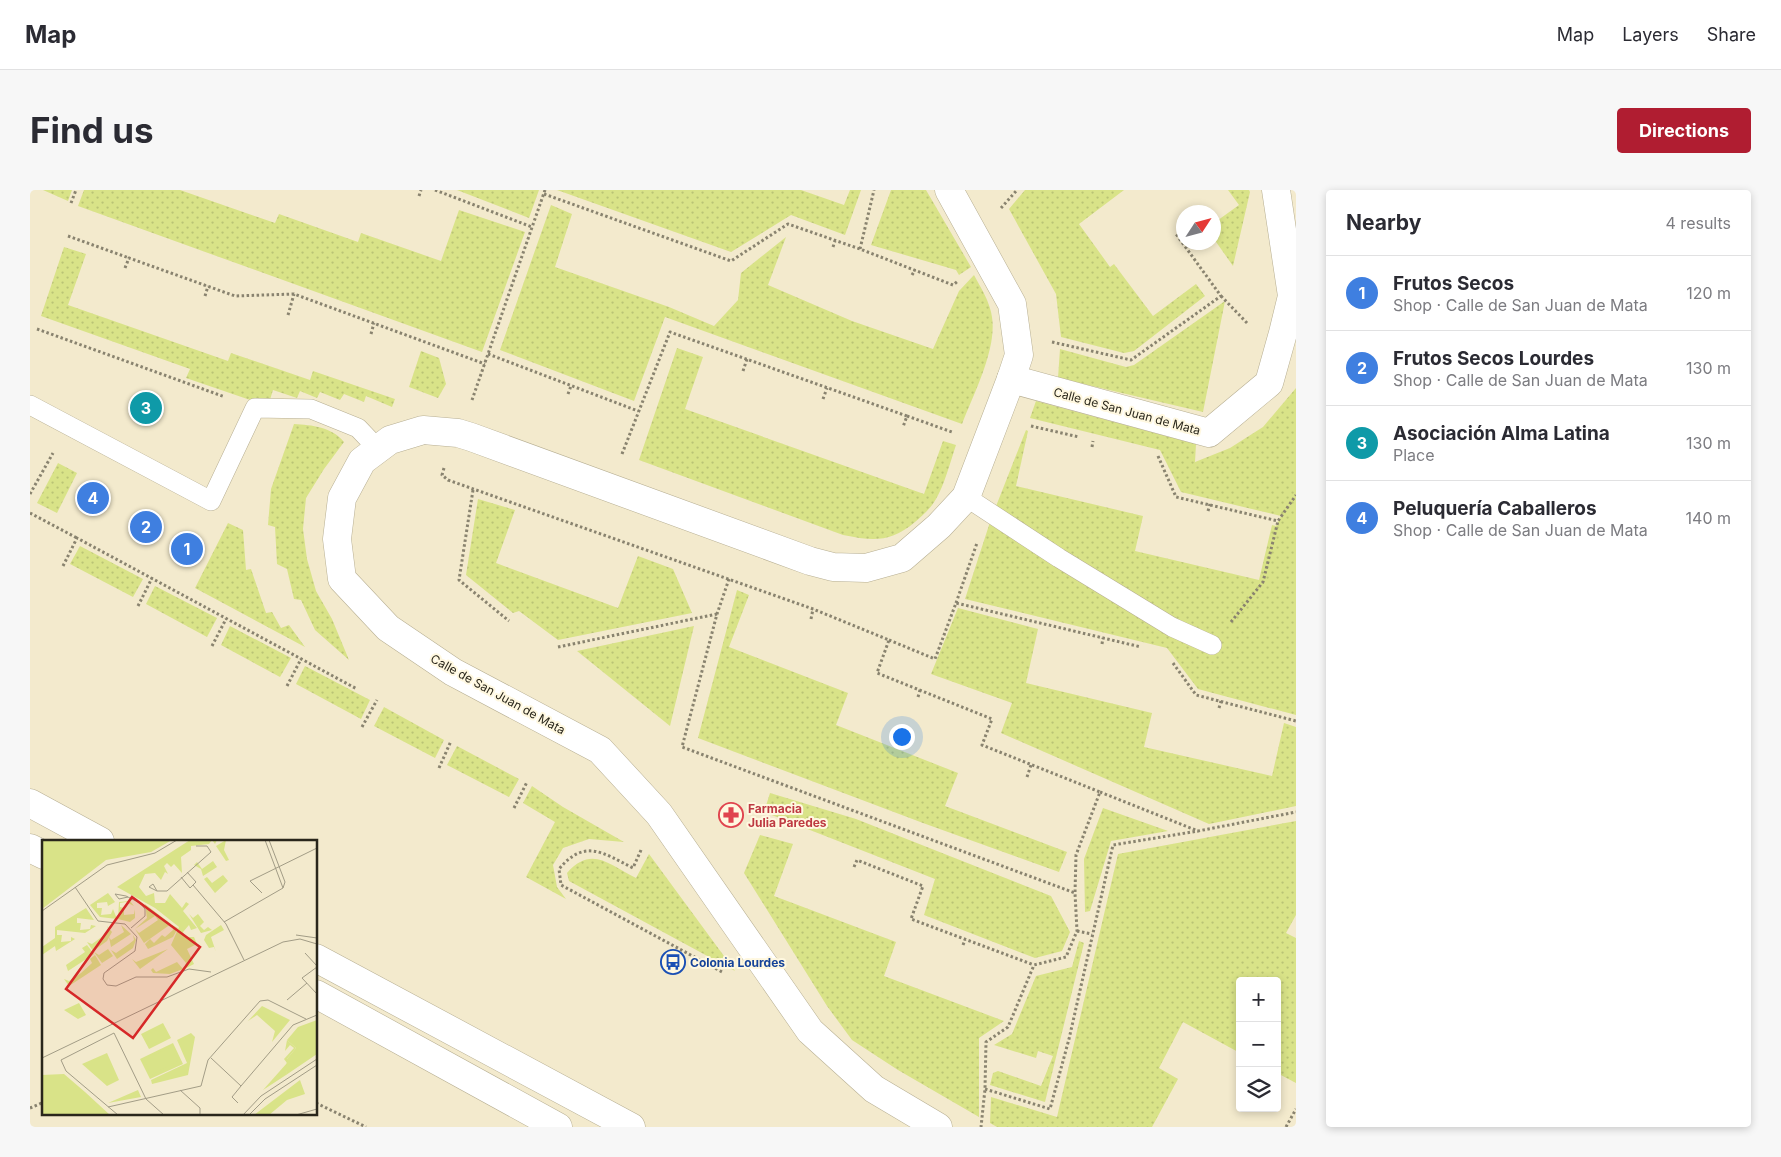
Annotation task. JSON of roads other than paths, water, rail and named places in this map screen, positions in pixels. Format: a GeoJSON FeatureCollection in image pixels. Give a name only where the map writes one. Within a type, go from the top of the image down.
{"type":"FeatureCollection","features":[{"type":"Feature","properties":{"kind":"main road","name":"Calle de San Juan de Mata"},"geometry":{"type":"LineString","coordinates":[[938,1127],[874,1089],[810,1031],[659,814],[600,750],[453,672],[388,628],[342,579],[337,539],[342,498],[362,461],[390,440],[423,430],[458,433],[810,562],[833,567],[866,568],[902,558],[940,526],[977,505],[1019,355],[1012,304],[949,190]]}},
{"type":"Feature","properties":{"kind":"main road","name":"Calle de San Juan de Mata"},"geometry":{"type":"LineString","coordinates":[[1011,379],[1209,433],[1269,383],[1283,333],[1292,296],[1276,190]]}},
{"type":"Feature","properties":{"kind":"main road"},"geometry":{"type":"LineString","coordinates":[[30,803],[98,840]]}},
{"type":"Feature","properties":{"kind":"main road"},"geometry":{"type":"LineString","coordinates":[[30,848],[42,854]]}},
{"type":"Feature","properties":{"kind":"main road"},"geometry":{"type":"LineString","coordinates":[[318,959],[631,1127]]}},
{"type":"Feature","properties":{"kind":"main road"},"geometry":{"type":"LineString","coordinates":[[318,995],[558,1127]]}},
{"type":"Feature","properties":{"kind":"lane"},"geometry":{"type":"LineString","coordinates":[[30,405],[211,501],[255,408],[311,409],[358,428],[378,449]]}},
{"type":"Feature","properties":{"kind":"lane"},"geometry":{"type":"LineString","coordinates":[[977,505],[1172,627],[1212,645]]}},
{"type":"Feature","properties":{"kind":"place","name":"Asociación Alma Latina"},"geometry":{"type":"Point","coordinates":[146,408]}},
{"type":"Feature","properties":{"kind":"place","name":"Peluquería Caballeros"},"geometry":{"type":"Point","coordinates":[93,498]}},
{"type":"Feature","properties":{"kind":"place","name":"Frutos Secos Lourdes"},"geometry":{"type":"Point","coordinates":[146,527]}},
{"type":"Feature","properties":{"kind":"place","name":"Frutos Secos"},"geometry":{"type":"Point","coordinates":[187,549]}},
{"type":"Feature","properties":{"kind":"place","name":"Farmacia Julia Paredes"},"geometry":{"type":"Point","coordinates":[731,815]}},
{"type":"Feature","properties":{"kind":"place","name":"Colonia Lourdes"},"geometry":{"type":"Point","coordinates":[673,962]}}]}
